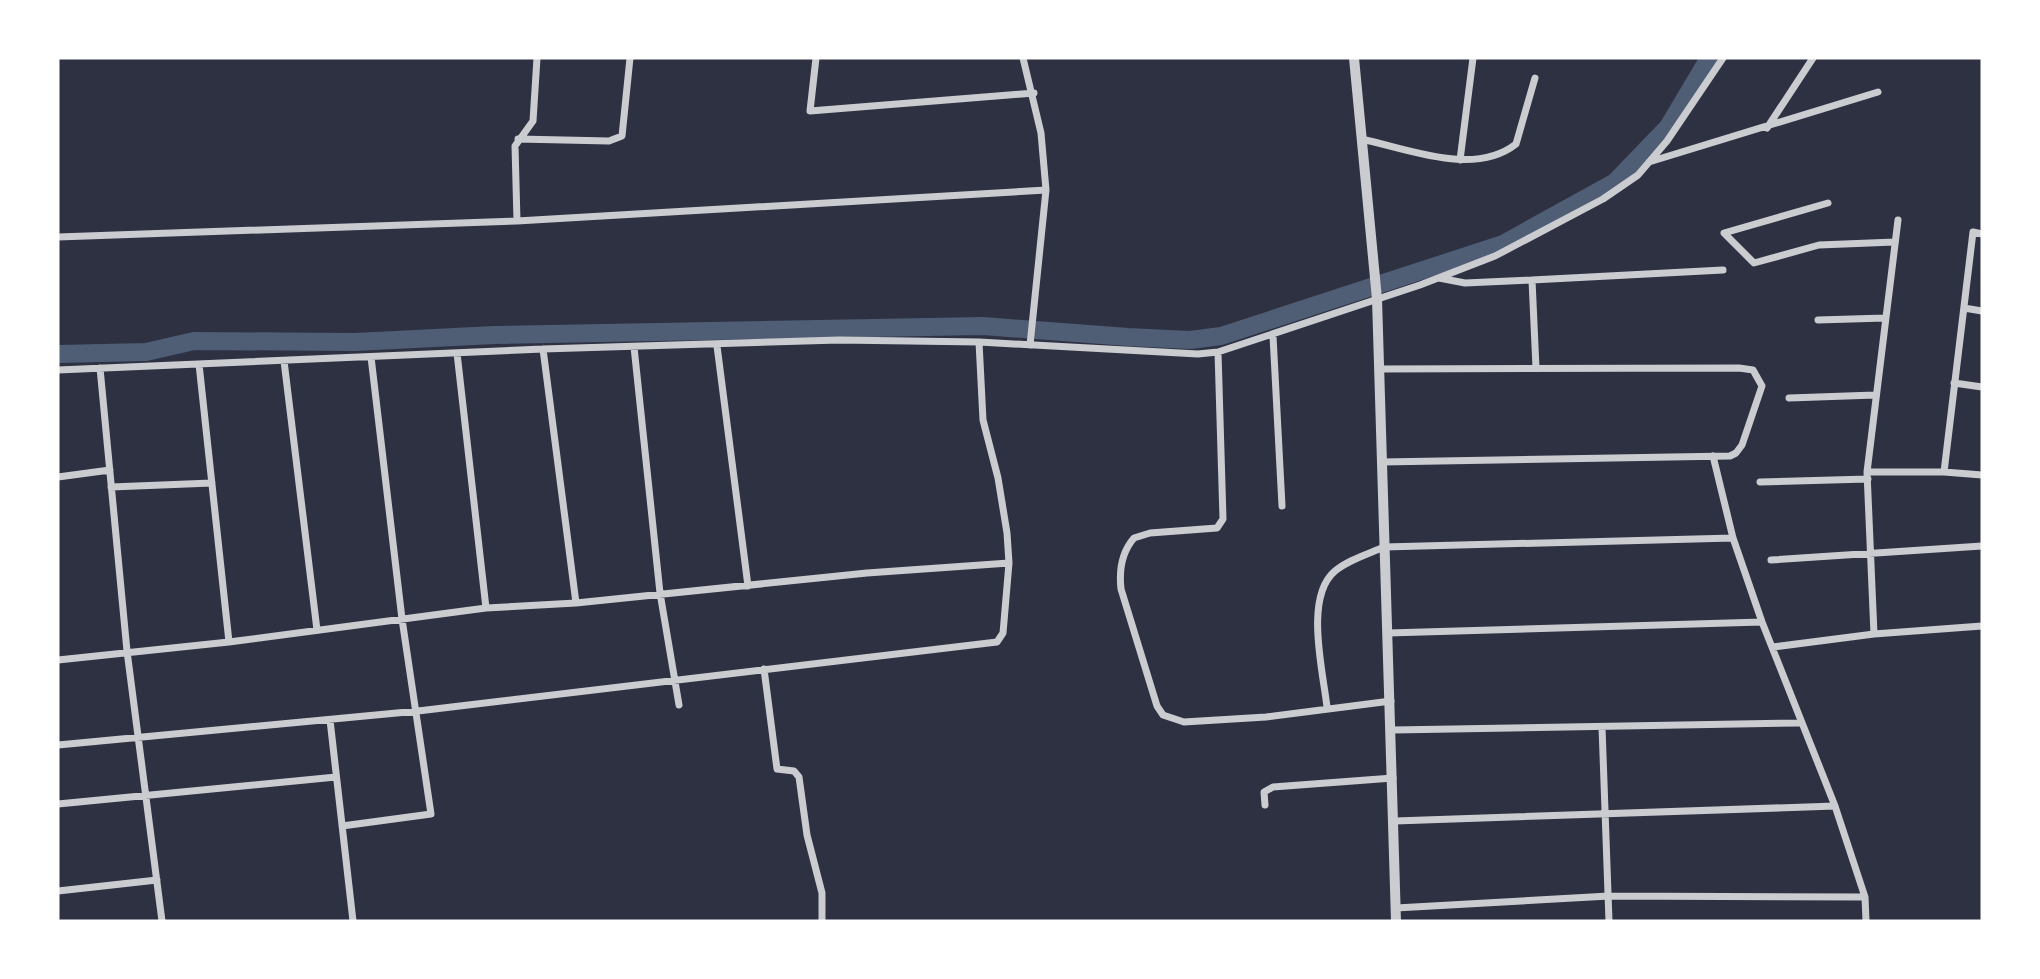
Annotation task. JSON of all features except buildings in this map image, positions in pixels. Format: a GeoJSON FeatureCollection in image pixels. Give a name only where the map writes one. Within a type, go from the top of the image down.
{"type":"FeatureCollection","features":[{"type":"Feature","properties":{"kind":"street"},"geometry":{"type":"LineString","coordinates":[[517,220],[514,146],[533,121],[537,58]]}},
{"type":"Feature","properties":{"kind":"street"},"geometry":{"type":"LineString","coordinates":[[519,139],[609,141],[622,136],[630,58]]}},
{"type":"Feature","properties":{"kind":"street"},"geometry":{"type":"LineString","coordinates":[[816,58],[810,111],[1034,93]]}},
{"type":"Feature","properties":{"kind":"street"},"geometry":{"type":"LineString","coordinates":[[1023,58],[1034,93],[1041,133],[1046,190],[1030,345]]}},
{"type":"Feature","properties":{"kind":"street"},"geometry":{"type":"LineString","coordinates":[[1354,58],[1376,294],[1393,730],[1396,921]]}},
{"type":"Feature","properties":{"kind":"street"},"geometry":{"type":"LineString","coordinates":[[1460,160],[1473,58]]}},
{"type":"Feature","properties":{"kind":"street"},"geometry":{"type":"LineString","coordinates":[[58,370],[543,349],[718,346],[839,340],[979,342],[1198,354],[1218,352],[1273,336],[1376,294],[1438,278],[1495,256],[1603,199],[1638,175],[1667,141],[1723,58]]}},
{"type":"Feature","properties":{"kind":"street"},"geometry":{"type":"LineString","coordinates":[[1766,128],[1813,58]]}},
{"type":"Feature","properties":{"kind":"street"},"geometry":{"type":"LineString","coordinates":[[1360,139],[1472,162],[1493,158],[1516,144],[1535,78]]}},
{"type":"Feature","properties":{"kind":"street"},"geometry":{"type":"LineString","coordinates":[[1648,163],[1878,92]]}},
{"type":"Feature","properties":{"kind":"street"},"geometry":{"type":"LineString","coordinates":[[58,237],[517,220],[1046,190]]}},
{"type":"Feature","properties":{"kind":"street"},"geometry":{"type":"LineString","coordinates":[[1828,203],[1724,233],[1754,263],[1819,245],[1895,242]]}},
{"type":"Feature","properties":{"kind":"street"},"geometry":{"type":"LineString","coordinates":[[1874,634],[1868,475],[1875,395],[1898,220]]}},
{"type":"Feature","properties":{"kind":"street"},"geometry":{"type":"LineString","coordinates":[[1944,472],[1973,232],[1982,234]]}},
{"type":"Feature","properties":{"kind":"street"},"geometry":{"type":"LineString","coordinates":[[1438,278],[1465,283],[1723,270]]}},
{"type":"Feature","properties":{"kind":"street"},"geometry":{"type":"LineString","coordinates":[[1532,279],[1536,368]]}},
{"type":"Feature","properties":{"kind":"street"},"geometry":{"type":"LineString","coordinates":[[1964,309],[1982,311]]}},
{"type":"Feature","properties":{"kind":"street"},"geometry":{"type":"LineString","coordinates":[[1818,320],[1885,318]]}},
{"type":"Feature","properties":{"kind":"street"},"geometry":{"type":"LineString","coordinates":[[1273,336],[1282,506]]}},
{"type":"Feature","properties":{"kind":"street"},"geometry":{"type":"LineString","coordinates":[[58,745],[139,735],[330,720],[997,642],[1003,633],[1009,563],[998,478],[983,420],[979,342]]}},
{"type":"Feature","properties":{"kind":"street"},"geometry":{"type":"LineString","coordinates":[[718,346],[748,586]]}},
{"type":"Feature","properties":{"kind":"street"},"geometry":{"type":"LineString","coordinates":[[634,347],[660,593],[679,705]]}},
{"type":"Feature","properties":{"kind":"street"},"geometry":{"type":"LineString","coordinates":[[543,349],[576,603]]}},
{"type":"Feature","properties":{"kind":"street"},"geometry":{"type":"LineString","coordinates":[[1218,352],[1223,519],[1217,528],[1150,533],[1134,538],[1128,545],[1119,574],[1157,706],[1163,715],[1172,720],[1266,717],[1327,707],[1392,701]]}},
{"type":"Feature","properties":{"kind":"street"},"geometry":{"type":"LineString","coordinates":[[457,353],[486,608]]}},
{"type":"Feature","properties":{"kind":"street"},"geometry":{"type":"LineString","coordinates":[[342,825],[431,814],[418,710],[402,619],[371,357]]}},
{"type":"Feature","properties":{"kind":"street"},"geometry":{"type":"LineString","coordinates":[[284,361],[317,630]]}},
{"type":"Feature","properties":{"kind":"street"},"geometry":{"type":"LineString","coordinates":[[199,364],[229,642]]}},
{"type":"Feature","properties":{"kind":"street"},"geometry":{"type":"LineString","coordinates":[[100,368],[127,651],[162,921]]}},
{"type":"Feature","properties":{"kind":"street"},"geometry":{"type":"LineString","coordinates":[[1379,369],[1753,370],[1762,386],[1741,445],[1736,453],[1730,456],[1382,462]]}},
{"type":"Feature","properties":{"kind":"street"},"geometry":{"type":"LineString","coordinates":[[1954,383],[1982,387]]}},
{"type":"Feature","properties":{"kind":"street"},"geometry":{"type":"LineString","coordinates":[[1789,398],[1875,395]]}},
{"type":"Feature","properties":{"kind":"street"},"geometry":{"type":"LineString","coordinates":[[1713,456],[1733,538],[1799,723],[1835,806],[1865,897],[1866,921]]}},
{"type":"Feature","properties":{"kind":"street"},"geometry":{"type":"LineString","coordinates":[[58,477],[110,470]]}},
{"type":"Feature","properties":{"kind":"street"},"geometry":{"type":"LineString","coordinates":[[1760,482],[1944,472],[1982,475]]}},
{"type":"Feature","properties":{"kind":"street"},"geometry":{"type":"LineString","coordinates":[[111,487],[212,483]]}},
{"type":"Feature","properties":{"kind":"street"},"geometry":{"type":"LineString","coordinates":[[1327,707],[1317,620],[1320,590],[1337,569],[1384,547],[1733,538]]}},
{"type":"Feature","properties":{"kind":"street"},"geometry":{"type":"LineString","coordinates":[[1771,560],[1982,546]]}},
{"type":"Feature","properties":{"kind":"street"},"geometry":{"type":"LineString","coordinates":[[58,660],[229,642],[486,608],[576,603],[867,573],[1009,563]]}},
{"type":"Feature","properties":{"kind":"street"},"geometry":{"type":"LineString","coordinates":[[1388,633],[1762,622]]}},
{"type":"Feature","properties":{"kind":"street"},"geometry":{"type":"LineString","coordinates":[[1773,647],[1874,634],[1982,626]]}},
{"type":"Feature","properties":{"kind":"street"},"geometry":{"type":"LineString","coordinates":[[764,669],[777,769],[794,771],[799,777],[807,835],[822,893],[822,921]]}},
{"type":"Feature","properties":{"kind":"street"},"geometry":{"type":"LineString","coordinates":[[330,720],[353,921]]}},
{"type":"Feature","properties":{"kind":"street"},"geometry":{"type":"LineString","coordinates":[[1393,730],[1799,723]]}},
{"type":"Feature","properties":{"kind":"street"},"geometry":{"type":"LineString","coordinates":[[1602,727],[1609,921]]}},
{"type":"Feature","properties":{"kind":"street"},"geometry":{"type":"LineString","coordinates":[[58,804],[146,794],[249,788],[336,777]]}},
{"type":"Feature","properties":{"kind":"street"},"geometry":{"type":"LineString","coordinates":[[1265,804],[1264,792],[1273,787],[1394,778]]}},
{"type":"Feature","properties":{"kind":"street"},"geometry":{"type":"LineString","coordinates":[[1395,821],[1835,806]]}},
{"type":"Feature","properties":{"kind":"street"},"geometry":{"type":"LineString","coordinates":[[58,891],[157,880]]}},
{"type":"Feature","properties":{"kind":"street"},"geometry":{"type":"LineString","coordinates":[[1396,908],[1609,897],[1865,897]]}},
{"type":"Feature","properties":{"kind":"waterway"},"geometry":{"type":"LineString","coordinates":[[58,354],[146,352],[194,341],[355,342],[494,335],[983,326],[1190,340],[1221,336],[1503,244],[1615,182],[1668,127],[1709,58]]}}]}
